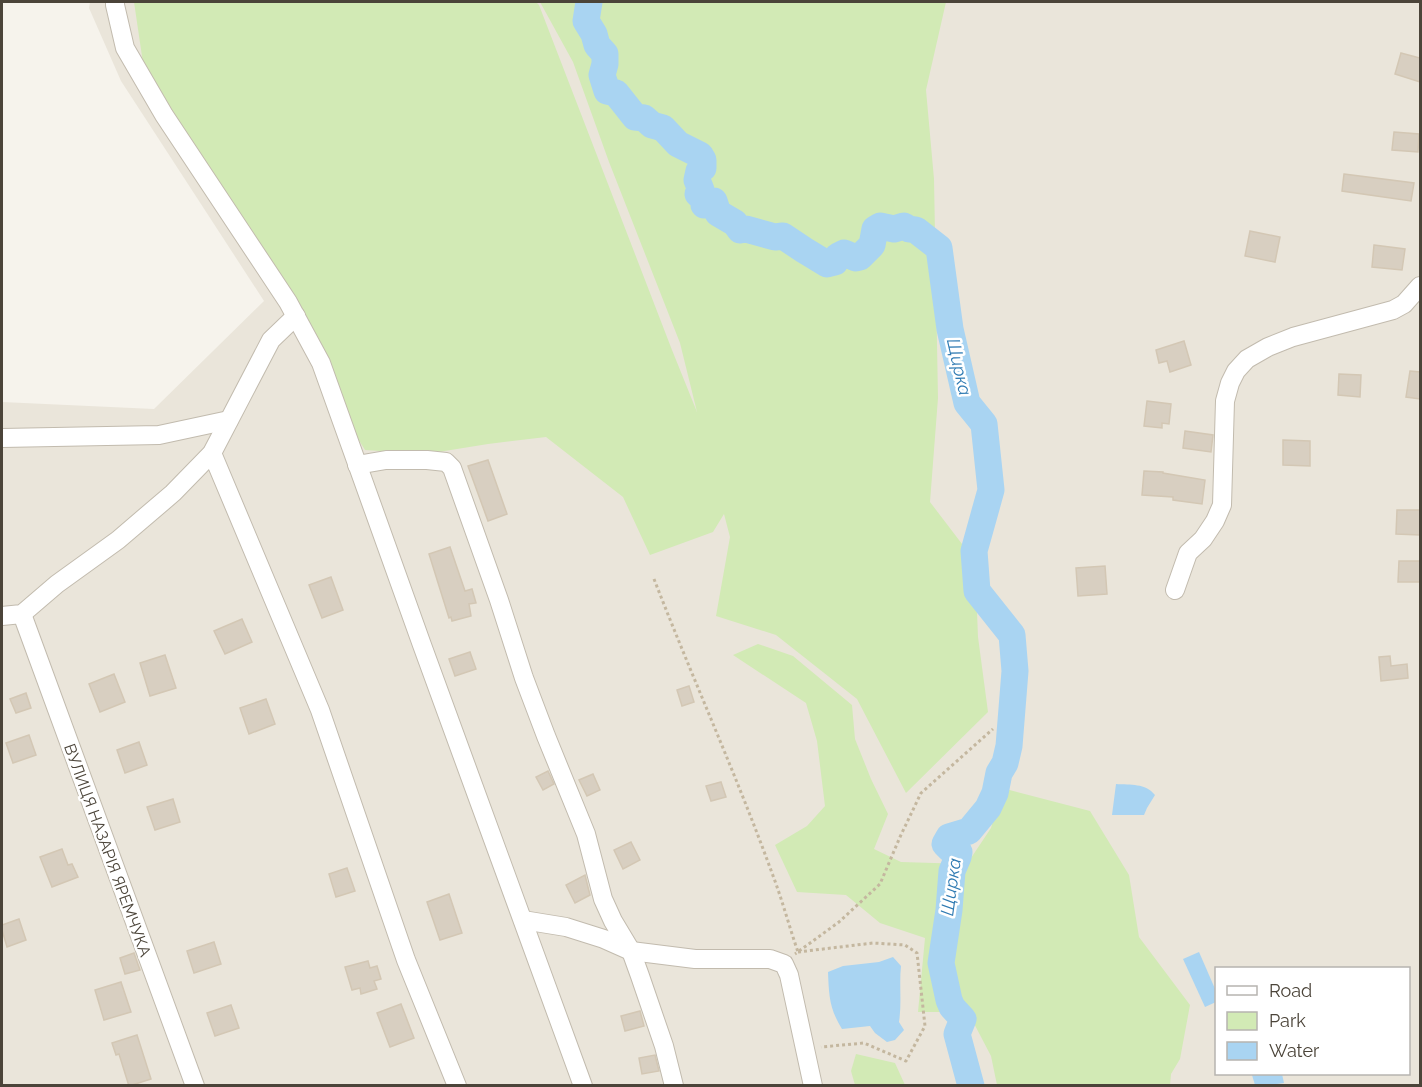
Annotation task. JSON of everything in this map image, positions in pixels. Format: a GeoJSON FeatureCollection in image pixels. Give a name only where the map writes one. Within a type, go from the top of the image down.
{"type":"FeatureCollection","features":[{"type":"Feature","properties":{"kind":"street"},"geometry":{"type":"LineString","coordinates":[[115,2],[125,48],[164,115],[288,302],[321,363],[583,1086]]}},
{"type":"Feature","properties":{"kind":"street"},"geometry":{"type":"LineString","coordinates":[[1175,590],[1188,553],[1203,539],[1215,521],[1221,505],[1226,401],[1230,383],[1236,371],[1247,359],[1293,337],[1393,310],[1404,304],[1420,285]]}},
{"type":"Feature","properties":{"kind":"street"},"geometry":{"type":"LineString","coordinates":[[2,616],[22,614],[57,584],[118,540],[172,493],[212,453],[271,340],[296,316]]}},
{"type":"Feature","properties":{"kind":"street"},"geometry":{"type":"LineString","coordinates":[[2,438],[159,435],[229,420]]}},
{"type":"Feature","properties":{"kind":"street"},"geometry":{"type":"LineString","coordinates":[[212,453],[320,711],[406,960],[457,1086]]}},
{"type":"Feature","properties":{"kind":"street"},"geometry":{"type":"LineString","coordinates":[[357,465],[386,460],[427,460],[446,462],[452,468],[524,678],[586,834],[603,899],[631,951],[664,1046],[675,1086]]}},
{"type":"Feature","properties":{"kind":"street","name":"ВУЛИЦЯ НАЗАРІЯ ЯРЕМЧУКА"},"geometry":{"type":"LineString","coordinates":[[22,614],[195,1086]]}},
{"type":"Feature","properties":{"kind":"street"},"geometry":{"type":"LineString","coordinates":[[523,920],[566,927],[604,939],[631,951],[695,959],[770,959],[784,964],[789,975],[813,1086]]}},
{"type":"Feature","properties":{"kind":"path"},"geometry":{"type":"LineString","coordinates":[[654,579],[769,865],[798,952]]}},
{"type":"Feature","properties":{"kind":"path"},"geometry":{"type":"LineString","coordinates":[[784,964],[839,922],[880,884],[921,794],[993,729]]}},
{"type":"Feature","properties":{"kind":"path"},"geometry":{"type":"LineString","coordinates":[[798,952],[873,943],[905,945],[917,953],[925,1026],[906,1061],[864,1043],[814,1048],[805,1053]]}},
{"type":"Feature","properties":{"kind":"shaded area"},"geometry":{"type":"Polygon","coordinates":[[[90,2],[1420,2],[1420,1085],[2,1086],[2,402],[154,409],[264,301],[121,81],[89,8],[90,2]]]}},
{"type":"Feature","properties":{"kind":"green space"},"geometry":{"type":"Polygon","coordinates":[[[134,2],[536,2],[697,412],[680,343],[609,162],[573,62],[540,2],[946,2],[926,90],[934,179],[938,398],[930,502],[975,561],[978,637],[988,712],[906,793],[857,699],[776,635],[716,616],[730,537],[724,514],[713,532],[650,555],[623,497],[546,437],[426,454],[365,450],[355,434],[334,377],[286,282],[217,181],[175,125],[143,63],[134,2]]]}},
{"type":"Feature","properties":{"kind":"green space"},"geometry":{"type":"Polygon","coordinates":[[[758,644],[793,656],[852,705],[855,739],[888,814],[874,849],[901,862],[967,864],[991,828],[1002,788],[1090,811],[1129,875],[1139,937],[1190,1005],[1180,1059],[1171,1074],[1170,1085],[997,1085],[991,1056],[968,1012],[918,1012],[925,938],[880,923],[846,895],[797,892],[775,845],[807,826],[825,806],[817,741],[806,703],[733,655],[758,644]]]}},
{"type":"Feature","properties":{"kind":"green space"},"geometry":{"type":"Polygon","coordinates":[[[856,1054],[895,1063],[905,1085],[855,1085],[851,1071],[856,1054]]]}},
{"type":"Feature","properties":{"kind":"water"},"geometry":{"type":"Polygon","coordinates":[[[1116,784],[1147,788],[1155,795],[1144,815],[1112,815],[1116,784]]]}},
{"type":"Feature","properties":{"kind":"water"},"geometry":{"type":"Polygon","coordinates":[[[1199,952],[1215,989],[1215,1002],[1205,1007],[1183,959],[1199,952]]]}},
{"type":"Feature","properties":{"kind":"water"},"geometry":{"type":"Polygon","coordinates":[[[893,957],[901,966],[899,1022],[904,1030],[895,1040],[887,1042],[870,1026],[842,1029],[834,1014],[828,972],[843,966],[879,962],[893,957]]]}},
{"type":"Feature","properties":{"kind":"water"},"geometry":{"type":"Polygon","coordinates":[[[1252,1075],[1282,1075],[1284,1083],[1270,1085],[1255,1085],[1252,1075]]]}},
{"type":"Feature","properties":{"kind":"building"},"geometry":{"type":"Polygon","coordinates":[[[1401,53],[1420,58],[1420,82],[1395,74],[1401,53]]]}},
{"type":"Feature","properties":{"kind":"building"},"geometry":{"type":"Polygon","coordinates":[[[1394,132],[1419,134],[1418,152],[1392,150],[1394,132]]]}},
{"type":"Feature","properties":{"kind":"building"},"geometry":{"type":"Polygon","coordinates":[[[1344,174],[1414,183],[1411,201],[1342,191],[1344,174]]]}},
{"type":"Feature","properties":{"kind":"building"},"geometry":{"type":"Polygon","coordinates":[[[1250,231],[1280,237],[1275,262],[1245,256],[1250,231]]]}},
{"type":"Feature","properties":{"kind":"building"},"geometry":{"type":"Polygon","coordinates":[[[1374,245],[1405,249],[1402,270],[1372,267],[1374,245]]]}},
{"type":"Feature","properties":{"kind":"building"},"geometry":{"type":"Polygon","coordinates":[[[1184,341],[1191,365],[1170,372],[1167,361],[1159,363],[1156,350],[1184,341]]]}},
{"type":"Feature","properties":{"kind":"building"},"geometry":{"type":"Polygon","coordinates":[[[1410,371],[1420,372],[1420,399],[1406,397],[1410,371]]]}},
{"type":"Feature","properties":{"kind":"building"},"geometry":{"type":"Polygon","coordinates":[[[1339,374],[1361,375],[1360,397],[1338,395],[1339,374]]]}},
{"type":"Feature","properties":{"kind":"building"},"geometry":{"type":"Polygon","coordinates":[[[1147,401],[1171,404],[1169,424],[1162,423],[1162,428],[1144,426],[1147,401]]]}},
{"type":"Feature","properties":{"kind":"building"},"geometry":{"type":"Polygon","coordinates":[[[1185,431],[1213,435],[1211,452],[1183,448],[1185,431]]]}},
{"type":"Feature","properties":{"kind":"building"},"geometry":{"type":"Polygon","coordinates":[[[1283,440],[1310,441],[1310,466],[1283,465],[1283,440]]]}},
{"type":"Feature","properties":{"kind":"building"},"geometry":{"type":"Polygon","coordinates":[[[488,460],[507,514],[488,521],[468,466],[488,460]]]}},
{"type":"Feature","properties":{"kind":"building"},"geometry":{"type":"Polygon","coordinates":[[[1144,471],[1205,480],[1202,504],[1173,500],[1173,497],[1142,495],[1144,471]]]}},
{"type":"Feature","properties":{"kind":"building"},"geometry":{"type":"Polygon","coordinates":[[[1397,510],[1420,510],[1420,535],[1396,534],[1397,510]]]}},
{"type":"Feature","properties":{"kind":"building"},"geometry":{"type":"Polygon","coordinates":[[[450,547],[465,591],[472,589],[476,603],[469,604],[471,616],[452,621],[451,617],[449,618],[429,554],[450,547]]]}},
{"type":"Feature","properties":{"kind":"building"},"geometry":{"type":"Polygon","coordinates":[[[1399,561],[1420,561],[1420,582],[1398,582],[1399,561]]]}},
{"type":"Feature","properties":{"kind":"building"},"geometry":{"type":"Polygon","coordinates":[[[1105,566],[1107,594],[1078,596],[1076,568],[1105,566]]]}},
{"type":"Feature","properties":{"kind":"building"},"geometry":{"type":"Polygon","coordinates":[[[331,577],[343,610],[322,618],[309,585],[331,577]]]}},
{"type":"Feature","properties":{"kind":"building"},"geometry":{"type":"Polygon","coordinates":[[[242,619],[252,642],[225,654],[214,631],[242,619]]]}},
{"type":"Feature","properties":{"kind":"building"},"geometry":{"type":"Polygon","coordinates":[[[470,652],[476,669],[455,676],[449,659],[470,652]]]}},
{"type":"Feature","properties":{"kind":"building"},"geometry":{"type":"Polygon","coordinates":[[[165,655],[176,688],[150,696],[140,663],[165,655]]]}},
{"type":"Feature","properties":{"kind":"building"},"geometry":{"type":"Polygon","coordinates":[[[1390,656],[1391,666],[1407,664],[1408,678],[1381,681],[1379,657],[1390,656]]]}},
{"type":"Feature","properties":{"kind":"building"},"geometry":{"type":"Polygon","coordinates":[[[114,674],[125,702],[100,712],[89,684],[114,674]]]}},
{"type":"Feature","properties":{"kind":"building"},"geometry":{"type":"Polygon","coordinates":[[[689,686],[694,702],[682,706],[677,690],[689,686]]]}},
{"type":"Feature","properties":{"kind":"building"},"geometry":{"type":"Polygon","coordinates":[[[26,693],[31,708],[16,713],[10,699],[26,693]]]}},
{"type":"Feature","properties":{"kind":"building"},"geometry":{"type":"Polygon","coordinates":[[[266,699],[275,724],[249,734],[240,708],[266,699]]]}},
{"type":"Feature","properties":{"kind":"building"},"geometry":{"type":"Polygon","coordinates":[[[29,735],[36,755],[13,763],[6,743],[29,735]]]}},
{"type":"Feature","properties":{"kind":"building"},"geometry":{"type":"Polygon","coordinates":[[[139,742],[147,765],[125,773],[117,750],[139,742]]]}},
{"type":"Feature","properties":{"kind":"building"},"geometry":{"type":"Polygon","coordinates":[[[548,771],[554,784],[543,790],[536,777],[548,771]]]}},
{"type":"Feature","properties":{"kind":"building"},"geometry":{"type":"Polygon","coordinates":[[[593,774],[600,790],[587,796],[579,780],[593,774]]]}},
{"type":"Feature","properties":{"kind":"building"},"geometry":{"type":"Polygon","coordinates":[[[721,782],[726,797],[711,801],[706,786],[721,782]]]}},
{"type":"Feature","properties":{"kind":"building"},"geometry":{"type":"Polygon","coordinates":[[[173,799],[180,822],[155,830],[147,807],[173,799]]]}},
{"type":"Feature","properties":{"kind":"building"},"geometry":{"type":"Polygon","coordinates":[[[631,842],[640,860],[623,869],[614,850],[631,842]]]}},
{"type":"Feature","properties":{"kind":"building"},"geometry":{"type":"Polygon","coordinates":[[[62,849],[68,865],[72,864],[78,877],[52,887],[40,857],[62,849]]]}},
{"type":"Feature","properties":{"kind":"building"},"geometry":{"type":"Polygon","coordinates":[[[347,868],[355,891],[336,897],[329,874],[347,868]]]}},
{"type":"Feature","properties":{"kind":"building"},"geometry":{"type":"Polygon","coordinates":[[[585,875],[590,895],[575,903],[566,885],[585,875]]]}},
{"type":"Feature","properties":{"kind":"building"},"geometry":{"type":"Polygon","coordinates":[[[449,894],[462,933],[440,940],[427,902],[449,894]]]}},
{"type":"Feature","properties":{"kind":"building"},"geometry":{"type":"Polygon","coordinates":[[[19,919],[26,940],[7,947],[2,925],[19,919]]]}},
{"type":"Feature","properties":{"kind":"building"},"geometry":{"type":"Polygon","coordinates":[[[214,942],[221,964],[194,973],[187,951],[214,942]]]}},
{"type":"Feature","properties":{"kind":"building"},"geometry":{"type":"Polygon","coordinates":[[[134,953],[140,970],[125,974],[120,958],[134,953]]]}},
{"type":"Feature","properties":{"kind":"building"},"geometry":{"type":"Polygon","coordinates":[[[368,961],[370,968],[377,966],[381,979],[374,981],[377,989],[361,994],[360,988],[352,990],[345,967],[368,961]]]}},
{"type":"Feature","properties":{"kind":"building"},"geometry":{"type":"Polygon","coordinates":[[[121,982],[131,1012],[104,1020],[95,990],[121,982]]]}},
{"type":"Feature","properties":{"kind":"building"},"geometry":{"type":"Polygon","coordinates":[[[401,1004],[414,1038],[390,1047],[377,1013],[401,1004]]]}},
{"type":"Feature","properties":{"kind":"building"},"geometry":{"type":"Polygon","coordinates":[[[231,1005],[239,1028],[215,1036],[207,1013],[231,1005]]]}},
{"type":"Feature","properties":{"kind":"building"},"geometry":{"type":"Polygon","coordinates":[[[640,1011],[644,1026],[625,1031],[621,1016],[640,1011]]]}},
{"type":"Feature","properties":{"kind":"building"},"geometry":{"type":"Polygon","coordinates":[[[137,1035],[151,1079],[129,1086],[119,1054],[116,1055],[112,1043],[137,1035]]]}},
{"type":"Feature","properties":{"kind":"building"},"geometry":{"type":"Polygon","coordinates":[[[655,1055],[659,1071],[642,1074],[639,1058],[655,1055]]]}},
{"type":"Feature","properties":{"kind":"waterway","name":"Щирка"},"geometry":{"type":"LineString","coordinates":[[589,2],[586,21],[594,34],[597,45],[605,54],[602,75],[607,91],[616,93],[635,117],[644,118],[652,125],[663,128],[678,144],[700,155],[703,168],[699,171],[697,180],[701,190],[698,194],[704,199],[704,205],[714,201],[718,213],[735,223],[740,230],[746,229],[775,237],[783,236],[827,264],[835,262],[838,256],[844,253],[856,258],[860,257],[872,245],[875,229],[880,226],[894,229],[904,226],[916,230],[939,248],[950,329],[967,403],[984,424],[991,490],[974,551],[977,591],[1012,635],[1015,671],[1009,746],[1005,763],[999,773],[995,793],[988,808],[969,831],[949,837],[945,844],[950,849],[959,852],[952,871],[941,963],[949,1000],[963,1019],[957,1034],[971,1086]]}}]}
